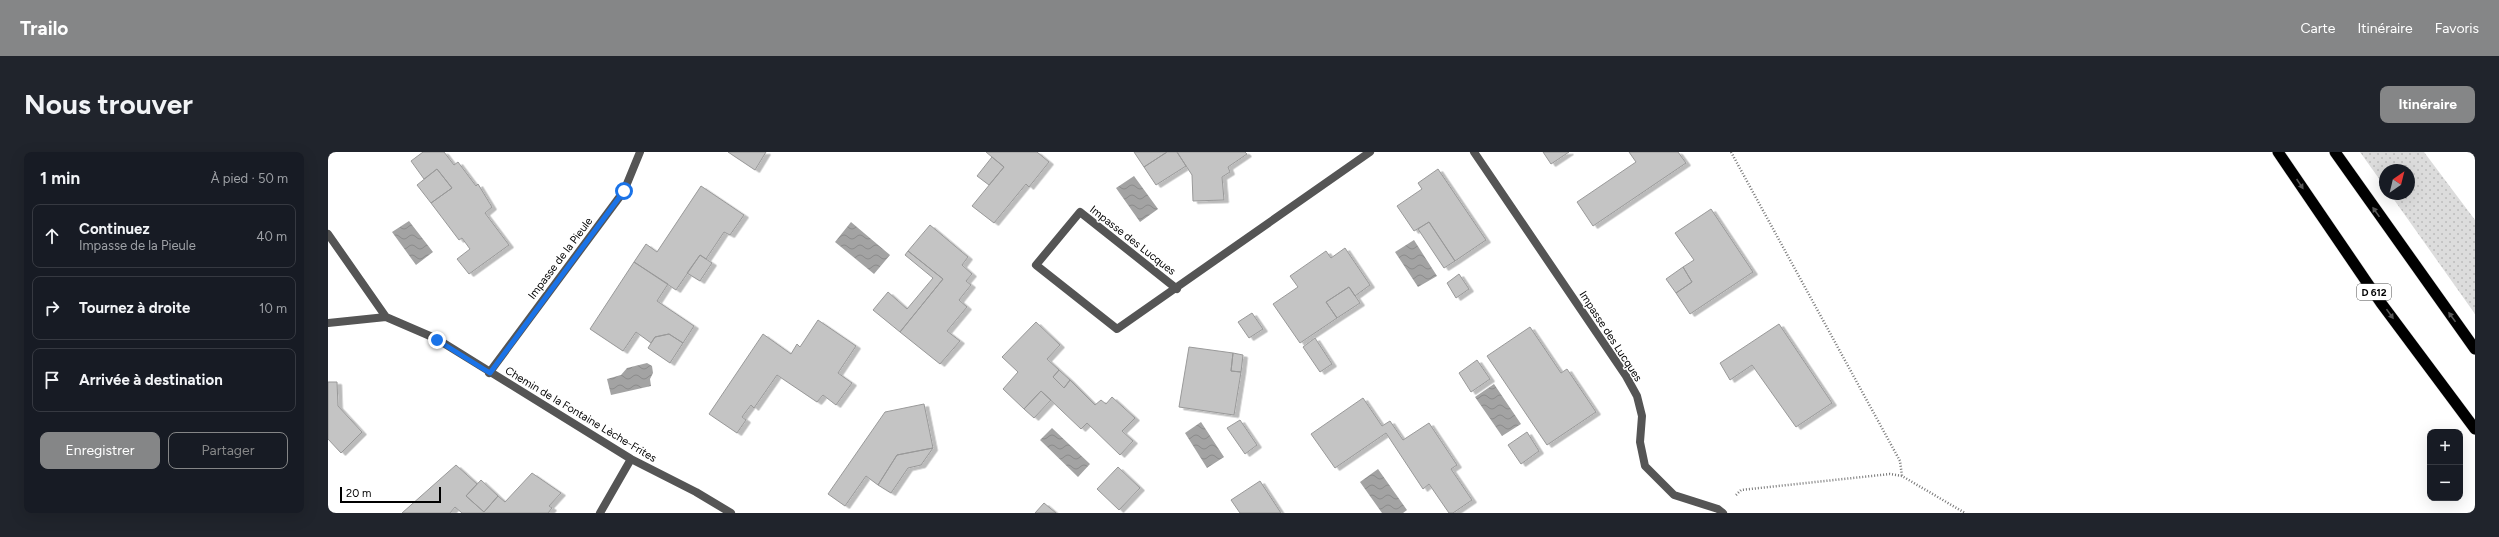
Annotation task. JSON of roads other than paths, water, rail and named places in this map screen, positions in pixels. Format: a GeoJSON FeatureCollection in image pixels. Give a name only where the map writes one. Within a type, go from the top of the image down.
{"type":"FeatureCollection","features":[{"type":"Feature","properties":{"kind":"highway","name":"D 612"},"geometry":{"type":"LineString","coordinates":[[2278,152],[2381,303],[2475,430]]}},
{"type":"Feature","properties":{"kind":"highway"},"geometry":{"type":"LineString","coordinates":[[2335,152],[2475,349]]}},
{"type":"Feature","properties":{"kind":"street","name":"Impasse de la Pieule"},"geometry":{"type":"LineString","coordinates":[[490,373],[624,191],[640,152]]}},
{"type":"Feature","properties":{"kind":"street","name":"Impasse des Lucques"},"geometry":{"type":"LineString","coordinates":[[1177,289],[1080,212],[1036,265],[1117,329],[1177,289],[1370,152]]}},
{"type":"Feature","properties":{"kind":"street","name":"Impasse des Lucques"},"geometry":{"type":"LineString","coordinates":[[1474,152],[1626,376],[1637,396],[1642,416],[1640,442],[1645,466],[1674,495],[1720,511]]}},
{"type":"Feature","properties":{"kind":"street"},"geometry":{"type":"LineString","coordinates":[[328,234],[386,317],[328,323]]}},
{"type":"Feature","properties":{"kind":"street","name":"Chemin de la Fontaine Lèche-Frites"},"geometry":{"type":"LineString","coordinates":[[386,317],[437,340],[631,459],[696,492],[731,513]]}},
{"type":"Feature","properties":{"kind":"street"},"geometry":{"type":"LineString","coordinates":[[600,513],[631,459]]}},
{"type":"Feature","properties":{"kind":"water"},"geometry":{"type":"Polygon","coordinates":[[[1134,176],[1158,209],[1140,222],[1116,188],[1134,176]]]}},
{"type":"Feature","properties":{"kind":"water"},"geometry":{"type":"Polygon","coordinates":[[[409,221],[433,252],[416,265],[392,232],[409,221]]]}},
{"type":"Feature","properties":{"kind":"water"},"geometry":{"type":"Polygon","coordinates":[[[851,222],[890,255],[874,274],[835,242],[851,222]]]}},
{"type":"Feature","properties":{"kind":"water"},"geometry":{"type":"Polygon","coordinates":[[[1414,240],[1437,276],[1418,287],[1395,252],[1414,240]]]}},
{"type":"Feature","properties":{"kind":"water"},"geometry":{"type":"Polygon","coordinates":[[[647,363],[652,366],[653,373],[650,379],[651,386],[611,395],[607,379],[621,375],[627,368],[647,363]]]}},
{"type":"Feature","properties":{"kind":"water"},"geometry":{"type":"Polygon","coordinates":[[[1494,384],[1521,424],[1502,436],[1475,397],[1494,384]]]}},
{"type":"Feature","properties":{"kind":"water"},"geometry":{"type":"Polygon","coordinates":[[[1201,422],[1224,457],[1207,468],[1185,433],[1201,422]]]}},
{"type":"Feature","properties":{"kind":"water"},"geometry":{"type":"Polygon","coordinates":[[[1052,428],[1090,464],[1078,477],[1040,440],[1052,428]]]}},
{"type":"Feature","properties":{"kind":"water"},"geometry":{"type":"Polygon","coordinates":[[[1378,469],[1407,510],[1403,513],[1382,513],[1360,482],[1378,469]]]}}]}
